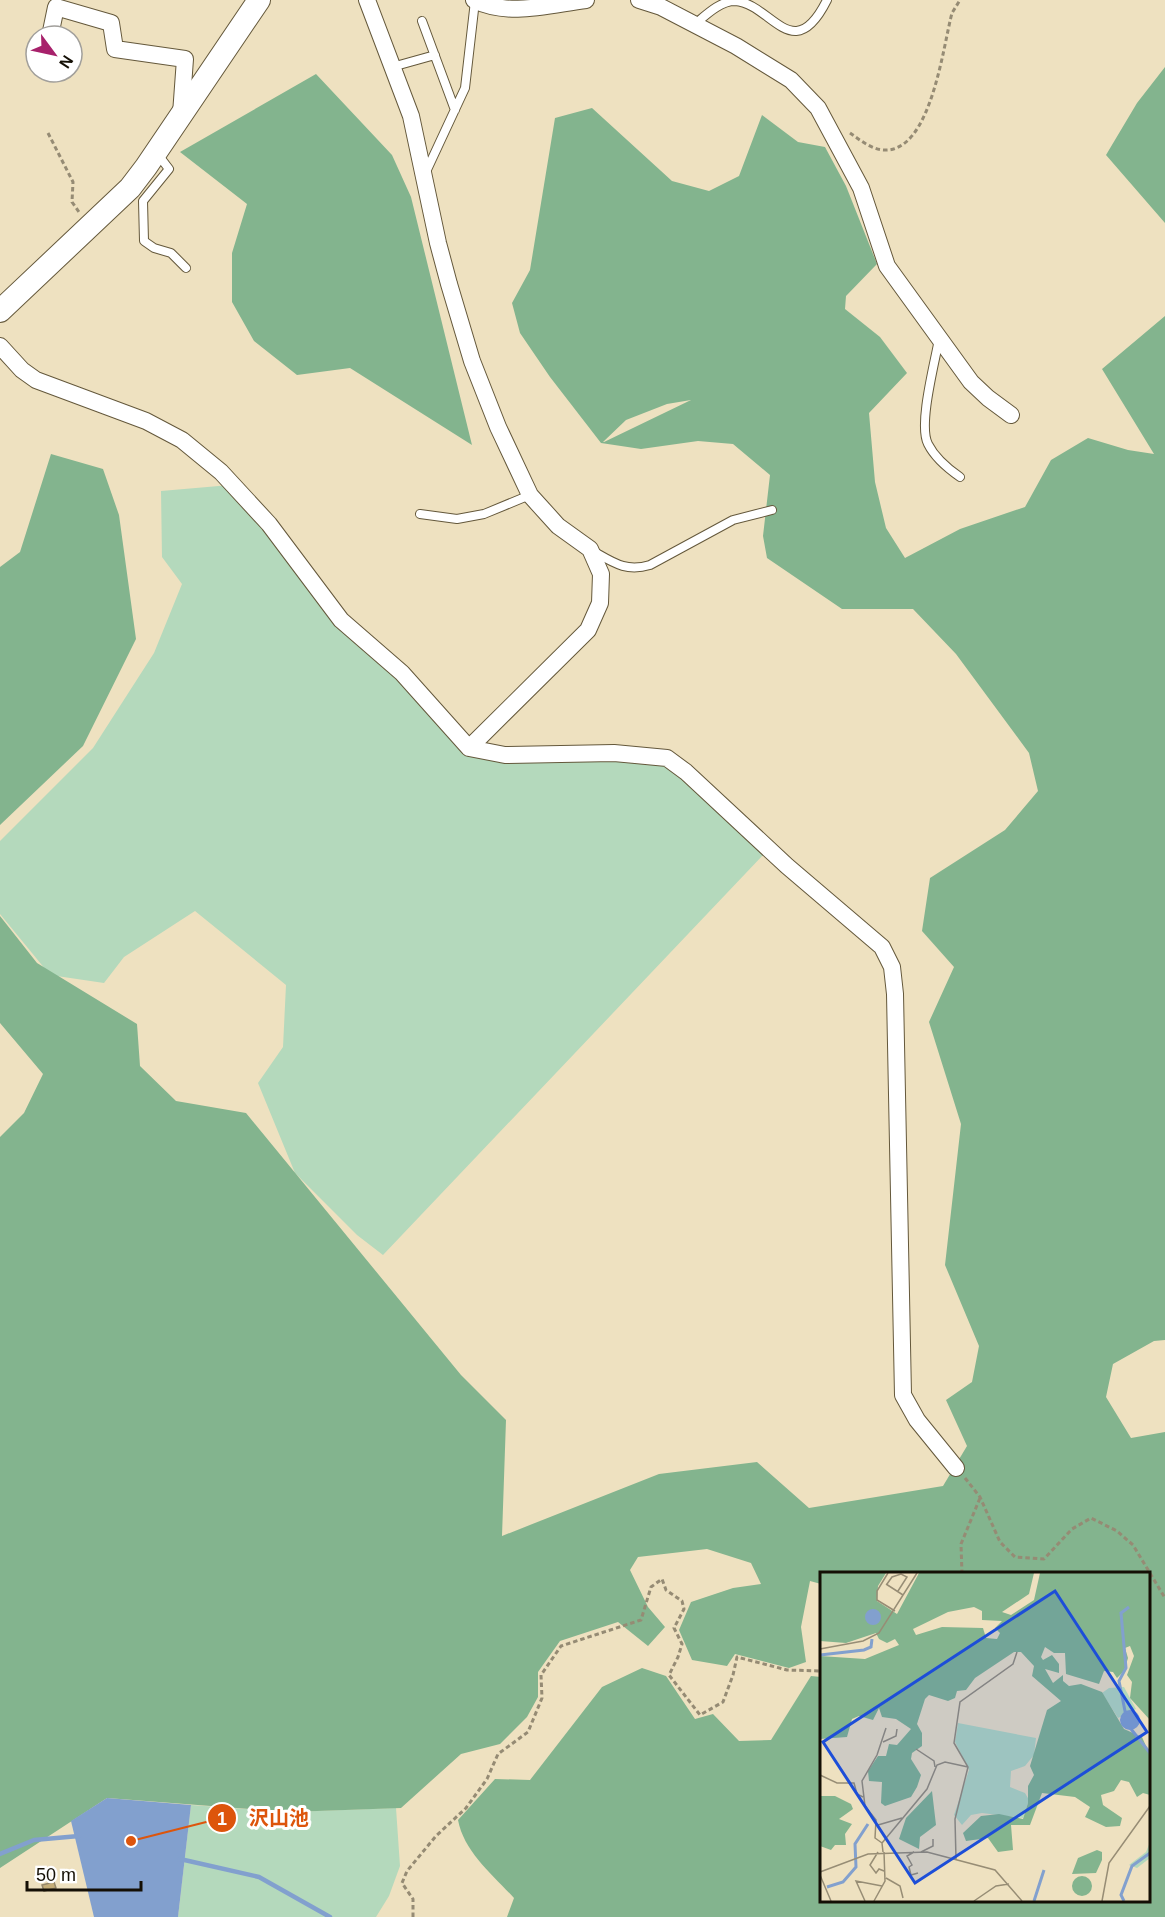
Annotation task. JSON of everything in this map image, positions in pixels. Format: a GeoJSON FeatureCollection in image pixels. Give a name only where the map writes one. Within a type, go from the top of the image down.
{"type":"FeatureCollection","features":[{"type":"Feature","properties":{"kind":"street"},"geometry":{"type":"LineString","coordinates":[[0,311],[129,188],[259,0]]}},
{"type":"Feature","properties":{"kind":"street"},"geometry":{"type":"LineString","coordinates":[[368,0],[411,117],[438,243],[472,361],[498,427],[530,495],[558,526],[591,549],[601,574],[600,603],[588,630],[469,748]]}},
{"type":"Feature","properties":{"kind":"street"},"geometry":{"type":"LineString","coordinates":[[474,0],[489,7],[511,10],[586,0]]}},
{"type":"Feature","properties":{"kind":"street"},"geometry":{"type":"LineString","coordinates":[[639,0],[662,7],[736,46],[791,80],[818,108],[861,188],[887,266],[971,382],[1011,415]]}},
{"type":"Feature","properties":{"kind":"street"},"geometry":{"type":"LineString","coordinates":[[52,24],[56,7],[111,23],[115,49],[185,59],[181,115]]}},
{"type":"Feature","properties":{"kind":"street"},"geometry":{"type":"LineString","coordinates":[[0,346],[22,370],[36,380],[146,420],[182,440],[221,472],[269,524],[341,621],[402,673],[469,748],[505,755],[614,753],[667,758],[686,772],[787,866],[882,947],[892,967],[895,994],[903,1395],[917,1420],[956,1468]]}},
{"type":"Feature","properties":{"kind":"lane"},"geometry":{"type":"LineString","coordinates":[[425,174],[465,88],[474,0]]}},
{"type":"Feature","properties":{"kind":"lane"},"geometry":{"type":"LineString","coordinates":[[695,24],[711,10],[734,1],[748,4],[781,28],[796,31],[808,26],[822,10],[827,0]]}},
{"type":"Feature","properties":{"kind":"lane"},"geometry":{"type":"LineString","coordinates":[[422,21],[455,110]]}},
{"type":"Feature","properties":{"kind":"lane"},"geometry":{"type":"LineString","coordinates":[[392,68],[435,55]]}},
{"type":"Feature","properties":{"kind":"lane"},"geometry":{"type":"LineString","coordinates":[[156,152],[169,169],[143,201],[144,241],[154,248],[171,253],[186,268]]}},
{"type":"Feature","properties":{"kind":"lane"},"geometry":{"type":"LineString","coordinates":[[939,339],[925,416],[927,442],[942,464],[960,477]]}},
{"type":"Feature","properties":{"kind":"lane"},"geometry":{"type":"LineString","coordinates":[[420,514],[458,519],[484,514],[530,495]]}},
{"type":"Feature","properties":{"kind":"lane"},"geometry":{"type":"LineString","coordinates":[[591,549],[618,565],[636,569],[650,565],[733,520],[772,510]]}},
{"type":"Feature","properties":{"kind":"path"},"geometry":{"type":"LineString","coordinates":[[845,129],[863,143],[883,150],[901,147],[917,131],[928,107],[952,13],[960,0]]}},
{"type":"Feature","properties":{"kind":"path"},"geometry":{"type":"LineString","coordinates":[[48,133],[73,182],[72,202],[92,225]]}},
{"type":"Feature","properties":{"kind":"path"},"geometry":{"type":"LineString","coordinates":[[956,1468],[980,1497],[1000,1542],[1015,1557],[1044,1559],[1072,1529],[1091,1518],[1117,1531],[1133,1545],[1149,1572]]}},
{"type":"Feature","properties":{"kind":"path"},"geometry":{"type":"LineString","coordinates":[[962,1572],[961,1544],[980,1497]]}},
{"type":"Feature","properties":{"kind":"path"},"geometry":{"type":"LineString","coordinates":[[1150,1573],[1165,1598]]}},
{"type":"Feature","properties":{"kind":"path"},"geometry":{"type":"LineString","coordinates":[[413,1917],[413,1899],[402,1884],[407,1871],[436,1836],[466,1808],[487,1779],[498,1754],[528,1732],[542,1698],[542,1675],[561,1646],[641,1620],[651,1587],[662,1580],[666,1590],[682,1601],[684,1609],[674,1628],[682,1644],[669,1675],[700,1715],[723,1702],[737,1657],[787,1670],[820,1671]]}},
{"type":"Feature","properties":{"kind":"green space"},"geometry":{"type":"Polygon","coordinates":[[[1165,67],[1165,223],[1106,155],[1137,103],[1165,67]]]}},
{"type":"Feature","properties":{"kind":"green space"},"geometry":{"type":"Polygon","coordinates":[[[316,74],[392,155],[411,197],[472,445],[350,368],[297,375],[254,341],[232,302],[232,253],[247,204],[180,152],[316,74]]]}},
{"type":"Feature","properties":{"kind":"green space"},"geometry":{"type":"Polygon","coordinates":[[[592,108],[672,181],[709,191],[739,176],[762,115],[798,142],[825,147],[846,186],[877,264],[846,296],[845,309],[880,337],[907,373],[869,413],[875,482],[886,528],[905,558],[960,529],[1025,507],[1051,460],[1088,438],[1128,450],[1154,454],[1102,369],[1165,316],[1165,1340],[1154,1341],[1113,1364],[1106,1397],[1131,1438],[1165,1432],[1165,1917],[507,1917],[514,1898],[473,1853],[461,1832],[458,1820],[495,1779],[530,1780],[602,1687],[642,1668],[666,1676],[695,1719],[713,1714],[739,1741],[771,1740],[811,1676],[820,1677],[820,1902],[1150,1902],[1150,1572],[820,1572],[820,1584],[810,1581],[801,1627],[806,1662],[789,1668],[735,1654],[727,1666],[692,1660],[679,1630],[691,1602],[733,1588],[761,1584],[751,1563],[707,1549],[638,1557],[630,1570],[648,1607],[665,1627],[648,1646],[618,1622],[560,1641],[538,1672],[538,1697],[527,1717],[500,1744],[461,1754],[401,1808],[289,1812],[107,1798],[0,1868],[0,1137],[24,1113],[43,1074],[0,1023],[0,916],[37,963],[137,1024],[140,1066],[176,1101],[246,1113],[461,1375],[506,1420],[502,1536],[659,1474],[757,1462],[809,1508],[943,1486],[967,1446],[946,1400],[972,1382],[979,1346],[945,1265],[961,1124],[929,1022],[954,967],[922,931],[930,878],[1005,830],[1038,791],[1029,753],[956,654],[913,609],[842,609],[767,558],[763,536],[770,475],[733,444],[698,441],[641,449],[601,443],[550,377],[520,333],[512,303],[530,270],[555,118],[592,108]],[[691,400],[667,404],[626,420],[603,442],[691,400]]]}},
{"type":"Feature","properties":{"kind":"green space"},"geometry":{"type":"Polygon","coordinates":[[[51,454],[103,469],[119,515],[136,639],[83,746],[0,825],[0,567],[20,552],[51,454]]]}},
{"type":"Feature","properties":{"kind":"green space"},"geometry":{"type":"Polygon","coordinates":[[[242,484],[326,597],[453,740],[559,756],[665,765],[766,852],[383,1255],[357,1235],[295,1173],[258,1083],[283,1047],[286,985],[195,911],[124,957],[104,983],[50,975],[0,914],[0,841],[93,748],[154,653],[182,584],[162,557],[161,491],[242,484]]]}},
{"type":"Feature","properties":{"kind":"green space"},"geometry":{"type":"Polygon","coordinates":[[[191,1805],[289,1812],[396,1808],[400,1866],[389,1896],[376,1917],[178,1917],[191,1805]]]}},
{"type":"Feature","properties":{"kind":"water"},"geometry":{"type":"Polygon","coordinates":[[[107,1798],[191,1805],[178,1917],[94,1917],[71,1821],[107,1798]]]}},
{"type":"Feature","properties":{"kind":"building"},"geometry":{"type":"Polygon","coordinates":[[[54,1882],[56,1888],[44,1891],[42,1885],[54,1882]]]}},
{"type":"Feature","properties":{"kind":"waterway"},"geometry":{"type":"LineString","coordinates":[[0,1854],[34,1840],[79,1836]]}},
{"type":"Feature","properties":{"kind":"waterway"},"geometry":{"type":"LineString","coordinates":[[180,1859],[259,1877],[330,1917]]}},
{"type":"Feature","properties":{"kind":"place","name":"沢山池"},"geometry":{"type":"Point","coordinates":[131,1841]}}]}
